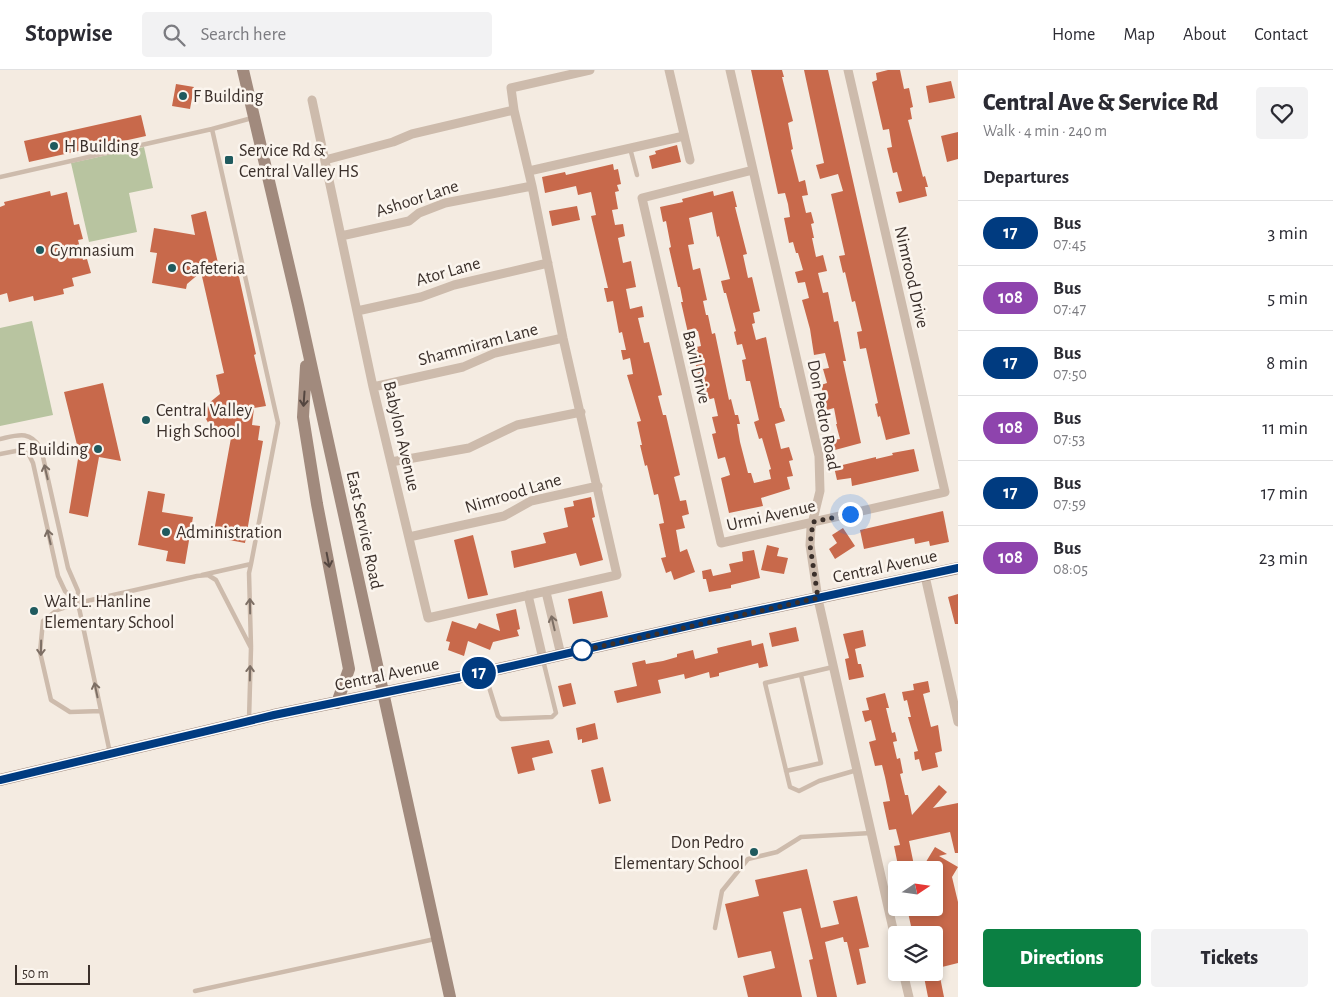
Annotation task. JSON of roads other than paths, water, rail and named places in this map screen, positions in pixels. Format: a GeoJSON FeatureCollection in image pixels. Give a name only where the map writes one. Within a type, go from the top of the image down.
{"type":"FeatureCollection","features":[{"type":"Feature","properties":{"kind":"street","name":"East Service Road"},"geometry":{"type":"LineString","coordinates":[[243,70],[308,351],[450,997]]}},
{"type":"Feature","properties":{"kind":"street","name":"Babylon Avenue"},"geometry":{"type":"LineString","coordinates":[[312,100],[373,387],[428,618],[617,575],[563,338],[529,171],[514,110],[511,88],[590,70]]}},
{"type":"Feature","properties":{"kind":"street"},"geometry":{"type":"LineString","coordinates":[[669,70],[690,160]]}},
{"type":"Feature","properties":{"kind":"street","name":"Don Pedro Road"},"geometry":{"type":"LineString","coordinates":[[730,70],[819,456],[820,491],[810,545],[818,598],[892,926]]}},
{"type":"Feature","properties":{"kind":"street","name":"Nimrood Drive"},"geometry":{"type":"LineString","coordinates":[[848,70],[945,492]]}},
{"type":"Feature","properties":{"kind":"street"},"geometry":{"type":"LineString","coordinates":[[325,160],[393,142],[412,134],[514,110]]}},
{"type":"Feature","properties":{"kind":"street"},"geometry":{"type":"LineString","coordinates":[[529,171],[684,136]]}},
{"type":"Feature","properties":{"kind":"street","name":"Bavil Drive"},"geometry":{"type":"LineString","coordinates":[[721,543],[642,198],[753,170]]}},
{"type":"Feature","properties":{"kind":"street","name":"Ashoor Lane"},"geometry":{"type":"LineString","coordinates":[[341,236],[409,221],[419,213],[445,203],[532,186]]}},
{"type":"Feature","properties":{"kind":"street","name":"Ator Lane"},"geometry":{"type":"LineString","coordinates":[[357,311],[421,297],[454,284],[548,263]]}},
{"type":"Feature","properties":{"kind":"street","name":"Shammiram Lane"},"geometry":{"type":"LineString","coordinates":[[373,387],[463,367],[495,352],[563,338]]}},
{"type":"Feature","properties":{"kind":"street"},"geometry":{"type":"LineString","coordinates":[[308,351],[303,417],[317,504],[349,670],[337,703]]}},
{"type":"Feature","properties":{"kind":"street"},"geometry":{"type":"LineString","coordinates":[[391,462],[469,448],[517,425],[581,412]]}},
{"type":"Feature","properties":{"kind":"street","name":"Nimrood Lane"},"geometry":{"type":"LineString","coordinates":[[409,537],[504,516],[530,501],[598,486]]}},
{"type":"Feature","properties":{"kind":"street","name":"Urmi Avenue"},"geometry":{"type":"LineString","coordinates":[[721,543],[945,492]]}},
{"type":"Feature","properties":{"kind":"street","name":"Central Avenue"},"geometry":{"type":"LineString","coordinates":[[0,780],[249,722],[958,568]]}},
{"type":"Feature","properties":{"kind":"street"},"geometry":{"type":"LineString","coordinates":[[925,576],[958,722]]}},
{"type":"Feature","properties":{"kind":"street"},"geometry":{"type":"LineString","coordinates":[[546,592],[560,655]]}},
{"type":"Feature","properties":{"kind":"street"},"geometry":{"type":"LineString","coordinates":[[528,595],[543,659]]}},
{"type":"Feature","properties":{"kind":"street"},"geometry":{"type":"LineString","coordinates":[[905,981],[909,997]]}},
{"type":"Feature","properties":{"kind":"lane"},"geometry":{"type":"LineString","coordinates":[[0,176],[212,129],[253,118]]}},
{"type":"Feature","properties":{"kind":"lane"},"geometry":{"type":"LineString","coordinates":[[212,129],[278,423],[249,573],[251,648],[249,722]]}},
{"type":"Feature","properties":{"kind":"lane"},"geometry":{"type":"LineString","coordinates":[[630,148],[637,175]]}},
{"type":"Feature","properties":{"kind":"lane"},"geometry":{"type":"LineString","coordinates":[[0,439],[24,435],[36,441],[40,448],[68,568],[78,591],[78,603],[110,755]]}},
{"type":"Feature","properties":{"kind":"lane"},"geometry":{"type":"LineString","coordinates":[[0,454],[21,450],[29,455],[33,463],[58,576],[66,591],[78,603]]}},
{"type":"Feature","properties":{"kind":"lane"},"geometry":{"type":"LineString","coordinates":[[101,711],[70,712],[51,700],[40,652],[43,621],[57,610],[78,603],[251,564]]}},
{"type":"Feature","properties":{"kind":"lane"},"geometry":{"type":"LineString","coordinates":[[202,575],[208,575],[216,580],[251,648]]}},
{"type":"Feature","properties":{"kind":"lane"},"geometry":{"type":"LineString","coordinates":[[485,672],[498,716],[501,719],[547,718],[556,713],[543,659]]}},
{"type":"Feature","properties":{"kind":"lane"},"geometry":{"type":"LineString","coordinates":[[833,668],[765,683],[790,787],[799,791],[818,781],[857,770]]}},
{"type":"Feature","properties":{"kind":"lane"},"geometry":{"type":"LineString","coordinates":[[786,771],[821,764],[801,675]]}},
{"type":"Feature","properties":{"kind":"lane"},"geometry":{"type":"LineString","coordinates":[[715,928],[722,891],[748,859],[777,852],[801,837],[871,833]]}},
{"type":"Feature","properties":{"kind":"lane"},"geometry":{"type":"LineString","coordinates":[[195,991],[436,939]]}},
{"type":"Feature","properties":{"kind":"place","name":"F Building"},"geometry":{"type":"Point","coordinates":[183,96]}},
{"type":"Feature","properties":{"kind":"place","name":"H Building"},"geometry":{"type":"Point","coordinates":[54,146]}},
{"type":"Feature","properties":{"kind":"place","name":"Service Rd & Central Valley HS"},"geometry":{"type":"Point","coordinates":[229,160]}},
{"type":"Feature","properties":{"kind":"place","name":"Gymnasium"},"geometry":{"type":"Point","coordinates":[40,250]}},
{"type":"Feature","properties":{"kind":"place","name":"Cafeteria"},"geometry":{"type":"Point","coordinates":[172,268]}},
{"type":"Feature","properties":{"kind":"place","name":"Central Valley High School"},"geometry":{"type":"Point","coordinates":[146,420]}},
{"type":"Feature","properties":{"kind":"place","name":"E Building"},"geometry":{"type":"Point","coordinates":[98,449]}},
{"type":"Feature","properties":{"kind":"place","name":"Administration"},"geometry":{"type":"Point","coordinates":[166,532]}},
{"type":"Feature","properties":{"kind":"place","name":"Walt L. Hanline Elementary School"},"geometry":{"type":"Point","coordinates":[34,611]}},
{"type":"Feature","properties":{"kind":"place","name":"Don Pedro Elementary School"},"geometry":{"type":"Point","coordinates":[754,852]}}]}
